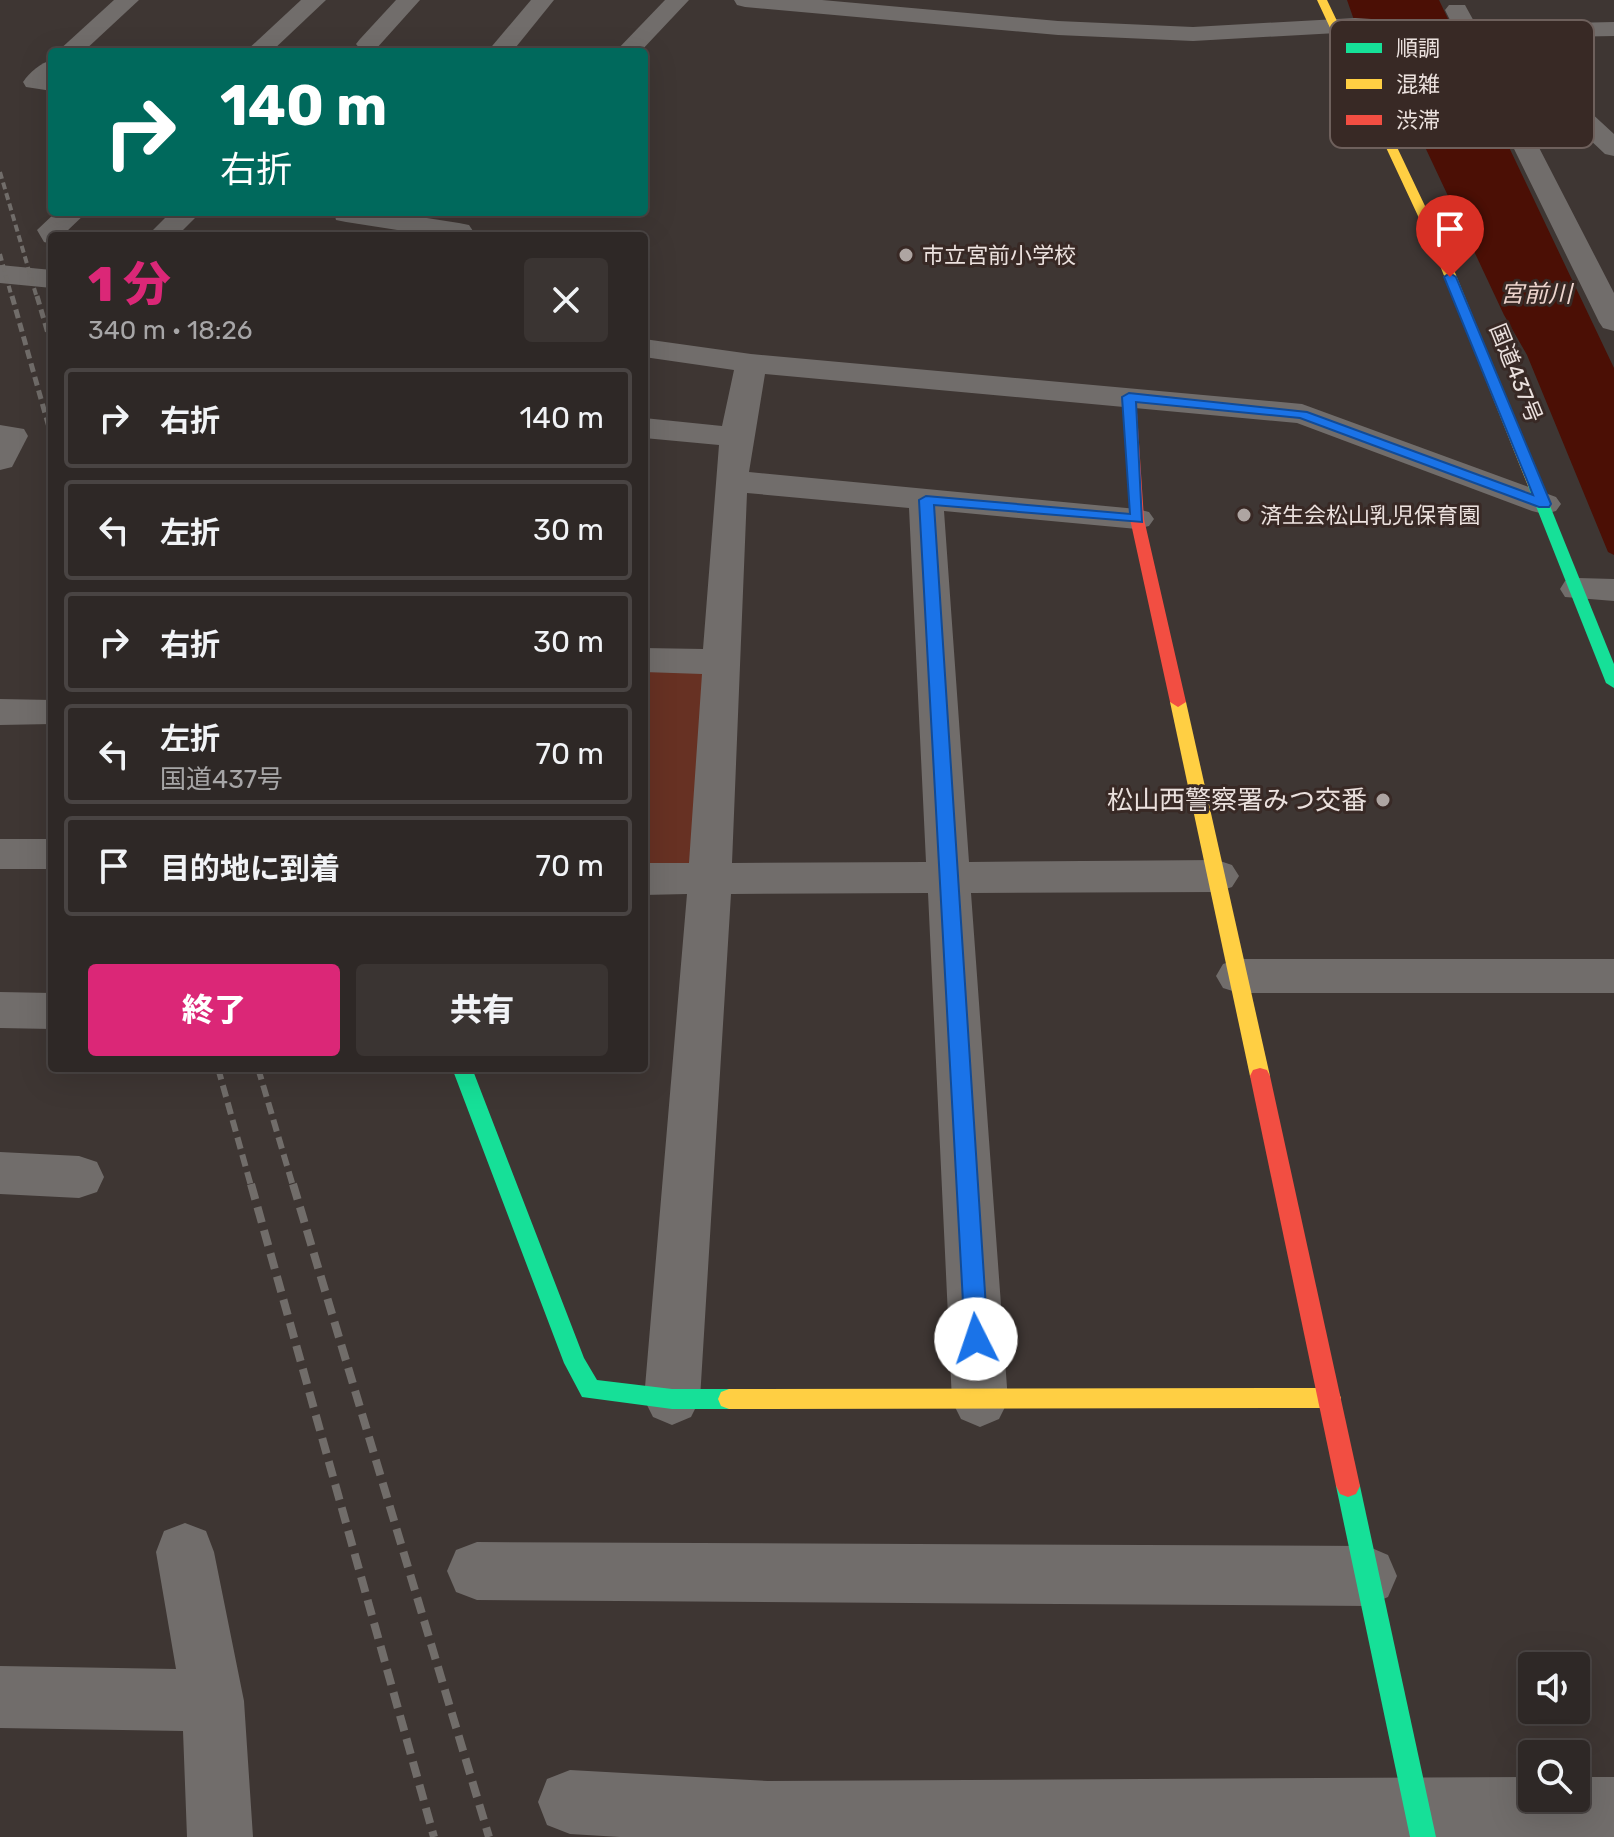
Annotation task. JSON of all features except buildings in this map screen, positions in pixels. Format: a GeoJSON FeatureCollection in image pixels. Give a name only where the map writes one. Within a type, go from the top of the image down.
{"type":"FeatureCollection","features":[{"type":"Feature","properties":{"kind":"main road","name":"国道437号"},"geometry":{"type":"LineString","coordinates":[[1322,0],[1340,20]]}},
{"type":"Feature","properties":{"kind":"main road","name":"国道437号"},"geometry":{"type":"LineString","coordinates":[[1397,148],[1544,504],[1614,683]]}},
{"type":"Feature","properties":{"kind":"main road"},"geometry":{"type":"LineString","coordinates":[[1129,397],[1137,519],[1239,976],[1420,1824]]}},
{"type":"Feature","properties":{"kind":"main road"},"geometry":{"type":"LineString","coordinates":[[464,1072],[575,1363],[590,1390],[672,1399],[980,1401],[1330,1398]]}},
{"type":"Feature","properties":{"kind":"street"},"geometry":{"type":"LineString","coordinates":[[74,48],[128,0]]}},
{"type":"Feature","properties":{"kind":"street"},"geometry":{"type":"LineString","coordinates":[[261,48],[315,0]]}},
{"type":"Feature","properties":{"kind":"street"},"geometry":{"type":"LineString","coordinates":[[368,44],[409,0]]}},
{"type":"Feature","properties":{"kind":"street"},"geometry":{"type":"LineString","coordinates":[[502,48],[543,0]]}},
{"type":"Feature","properties":{"kind":"street"},"geometry":{"type":"LineString","coordinates":[[631,48],[678,0]]}},
{"type":"Feature","properties":{"kind":"street"},"geometry":{"type":"LineString","coordinates":[[745,0],[1058,28],[1193,34],[1330,27]]}},
{"type":"Feature","properties":{"kind":"street"},"geometry":{"type":"LineString","coordinates":[[1058,28],[1073,0]]}},
{"type":"Feature","properties":{"kind":"street"},"geometry":{"type":"LineString","coordinates":[[1453,0],[1469,20]]}},
{"type":"Feature","properties":{"kind":"street"},"geometry":{"type":"LineString","coordinates":[[1594,29],[1614,29]]}},
{"type":"Feature","properties":{"kind":"street"},"geometry":{"type":"LineString","coordinates":[[48,71],[35,82],[48,84]]}},
{"type":"Feature","properties":{"kind":"street"},"geometry":{"type":"LineString","coordinates":[[1594,131],[1614,148]]}},
{"type":"Feature","properties":{"kind":"street"},"geometry":{"type":"LineString","coordinates":[[1532,148],[1614,322]]}},
{"type":"Feature","properties":{"kind":"street"},"geometry":{"type":"LineString","coordinates":[[52,232],[68,216]]}},
{"type":"Feature","properties":{"kind":"street"},"geometry":{"type":"LineString","coordinates":[[165,232],[183,216]]}},
{"type":"Feature","properties":{"kind":"street"},"geometry":{"type":"LineString","coordinates":[[366,216],[464,226]]}},
{"type":"Feature","properties":{"kind":"street"},"geometry":{"type":"LineString","coordinates":[[0,274],[48,279]]}},
{"type":"Feature","properties":{"kind":"street"},"geometry":{"type":"LineString","coordinates":[[648,349],[751,363],[1302,414],[1544,504]]}},
{"type":"Feature","properties":{"kind":"street"},"geometry":{"type":"LineString","coordinates":[[672,1399],[710,878],[731,481],[736,437],[751,363]]}},
{"type":"Feature","properties":{"kind":"street"},"geometry":{"type":"LineString","coordinates":[[648,428],[736,437]]}},
{"type":"Feature","properties":{"kind":"street"},"geometry":{"type":"LineString","coordinates":[[0,435],[12,436],[0,460]]}},
{"type":"Feature","properties":{"kind":"street"},"geometry":{"type":"LineString","coordinates":[[731,481],[1137,519]]}},
{"type":"Feature","properties":{"kind":"street"},"geometry":{"type":"LineString","coordinates":[[926,500],[980,1401]]}},
{"type":"Feature","properties":{"kind":"street"},"geometry":{"type":"LineString","coordinates":[[1578,589],[1614,590]]}},
{"type":"Feature","properties":{"kind":"street"},"geometry":{"type":"LineString","coordinates":[[648,660],[723,662]]}},
{"type":"Feature","properties":{"kind":"street"},"geometry":{"type":"LineString","coordinates":[[0,712],[47,712]]}},
{"type":"Feature","properties":{"kind":"street"},"geometry":{"type":"LineString","coordinates":[[0,854],[48,854]]}},
{"type":"Feature","properties":{"kind":"street"},"geometry":{"type":"LineString","coordinates":[[648,879],[1217,876]]}},
{"type":"Feature","properties":{"kind":"street"},"geometry":{"type":"LineString","coordinates":[[1239,976],[1614,976]]}},
{"type":"Feature","properties":{"kind":"street"},"geometry":{"type":"LineString","coordinates":[[0,1010],[48,1011]]}},
{"type":"Feature","properties":{"kind":"street"},"geometry":{"type":"LineString","coordinates":[[0,1173],[79,1177]]}},
{"type":"Feature","properties":{"kind":"street"},"geometry":{"type":"LineString","coordinates":[[185,1552],[213,1701],[220,1837]]}},
{"type":"Feature","properties":{"kind":"street"},"geometry":{"type":"LineString","coordinates":[[477,1571],[1367,1576]]}},
{"type":"Feature","properties":{"kind":"street"},"geometry":{"type":"LineString","coordinates":[[0,1697],[213,1701]]}},
{"type":"Feature","properties":{"kind":"street"},"geometry":{"type":"LineString","coordinates":[[570,1802],[768,1813],[1420,1824],[1614,1809]]}},
{"type":"Feature","properties":{"kind":"shaded area"},"geometry":{"type":"Polygon","coordinates":[[[648,670],[711,672],[694,871],[648,871],[648,670]]]}},
{"type":"Feature","properties":{"kind":"water","name":"宮前川"},"geometry":{"type":"Polygon","coordinates":[[[1347,0],[1439,0],[1449,20],[1354,20],[1347,0]]]}},
{"type":"Feature","properties":{"kind":"water","name":"宮前川"},"geometry":{"type":"Polygon","coordinates":[[[1425,148],[1509,148],[1614,368],[1614,555],[1608,552],[1527,355],[1504,315],[1425,148]]]}},
{"type":"Feature","properties":{"kind":"railway"},"geometry":{"type":"LineString","coordinates":[[0,172],[37,298]]}},
{"type":"Feature","properties":{"kind":"railway"},"geometry":{"type":"LineString","coordinates":[[0,254],[12,298]]}},
{"type":"Feature","properties":{"kind":"railway"},"geometry":{"type":"LineString","coordinates":[[12,296],[48,424]]}},
{"type":"Feature","properties":{"kind":"railway"},"geometry":{"type":"LineString","coordinates":[[37,296],[48,333]]}},
{"type":"Feature","properties":{"kind":"railway"},"geometry":{"type":"LineString","coordinates":[[219,1072],[251,1186]]}},
{"type":"Feature","properties":{"kind":"railway"},"geometry":{"type":"LineString","coordinates":[[259,1072],[293,1186]]}},
{"type":"Feature","properties":{"kind":"railway"},"geometry":{"type":"LineString","coordinates":[[251,1184],[434,1837]]}},
{"type":"Feature","properties":{"kind":"railway"},"geometry":{"type":"LineString","coordinates":[[293,1184],[489,1837]]}},
{"type":"Feature","properties":{"kind":"traffic: fast"},"geometry":{"type":"LineString","coordinates":[[1535,486],[1614,683]]}},
{"type":"Feature","properties":{"kind":"traffic: fast"},"geometry":{"type":"LineString","coordinates":[[464,1072],[575,1363],[590,1390],[672,1399],[729,1399]]}},
{"type":"Feature","properties":{"kind":"traffic: fast"},"geometry":{"type":"LineString","coordinates":[[1348,1486],[1423,1837]]}},
{"type":"Feature","properties":{"kind":"traffic: slow"},"geometry":{"type":"LineString","coordinates":[[1322,0],[1331,20]]}},
{"type":"Feature","properties":{"kind":"traffic: slow"},"geometry":{"type":"LineString","coordinates":[[1392,148],[1439,248],[1535,486]]}},
{"type":"Feature","properties":{"kind":"traffic: slow"},"geometry":{"type":"LineString","coordinates":[[1178,702],[1260,1076]]}},
{"type":"Feature","properties":{"kind":"traffic: slow"},"geometry":{"type":"LineString","coordinates":[[729,1399],[1330,1398]]}},
{"type":"Feature","properties":{"kind":"traffic: jam"},"geometry":{"type":"LineString","coordinates":[[1129,397],[1137,519],[1178,702]]}},
{"type":"Feature","properties":{"kind":"traffic: jam"},"geometry":{"type":"LineString","coordinates":[[1260,1076],[1348,1486]]}},
{"type":"Feature","properties":{"kind":"place","name":"市立宮前小学校"},"geometry":{"type":"Point","coordinates":[906,255]}},
{"type":"Feature","properties":{"kind":"place","name":"済生会松山乳児保育園"},"geometry":{"type":"Point","coordinates":[1244,515]}},
{"type":"Feature","properties":{"kind":"place","name":"松山西警察署みつ交番"},"geometry":{"type":"Point","coordinates":[1383,800]}},
{"type":"Feature","properties":{"kind":"route"},"geometry":{"type":"LineString","coordinates":[[976,1339],[926,500],[1137,519],[1129,397],[1302,414],[1544,504],[1450,277]]}}]}
